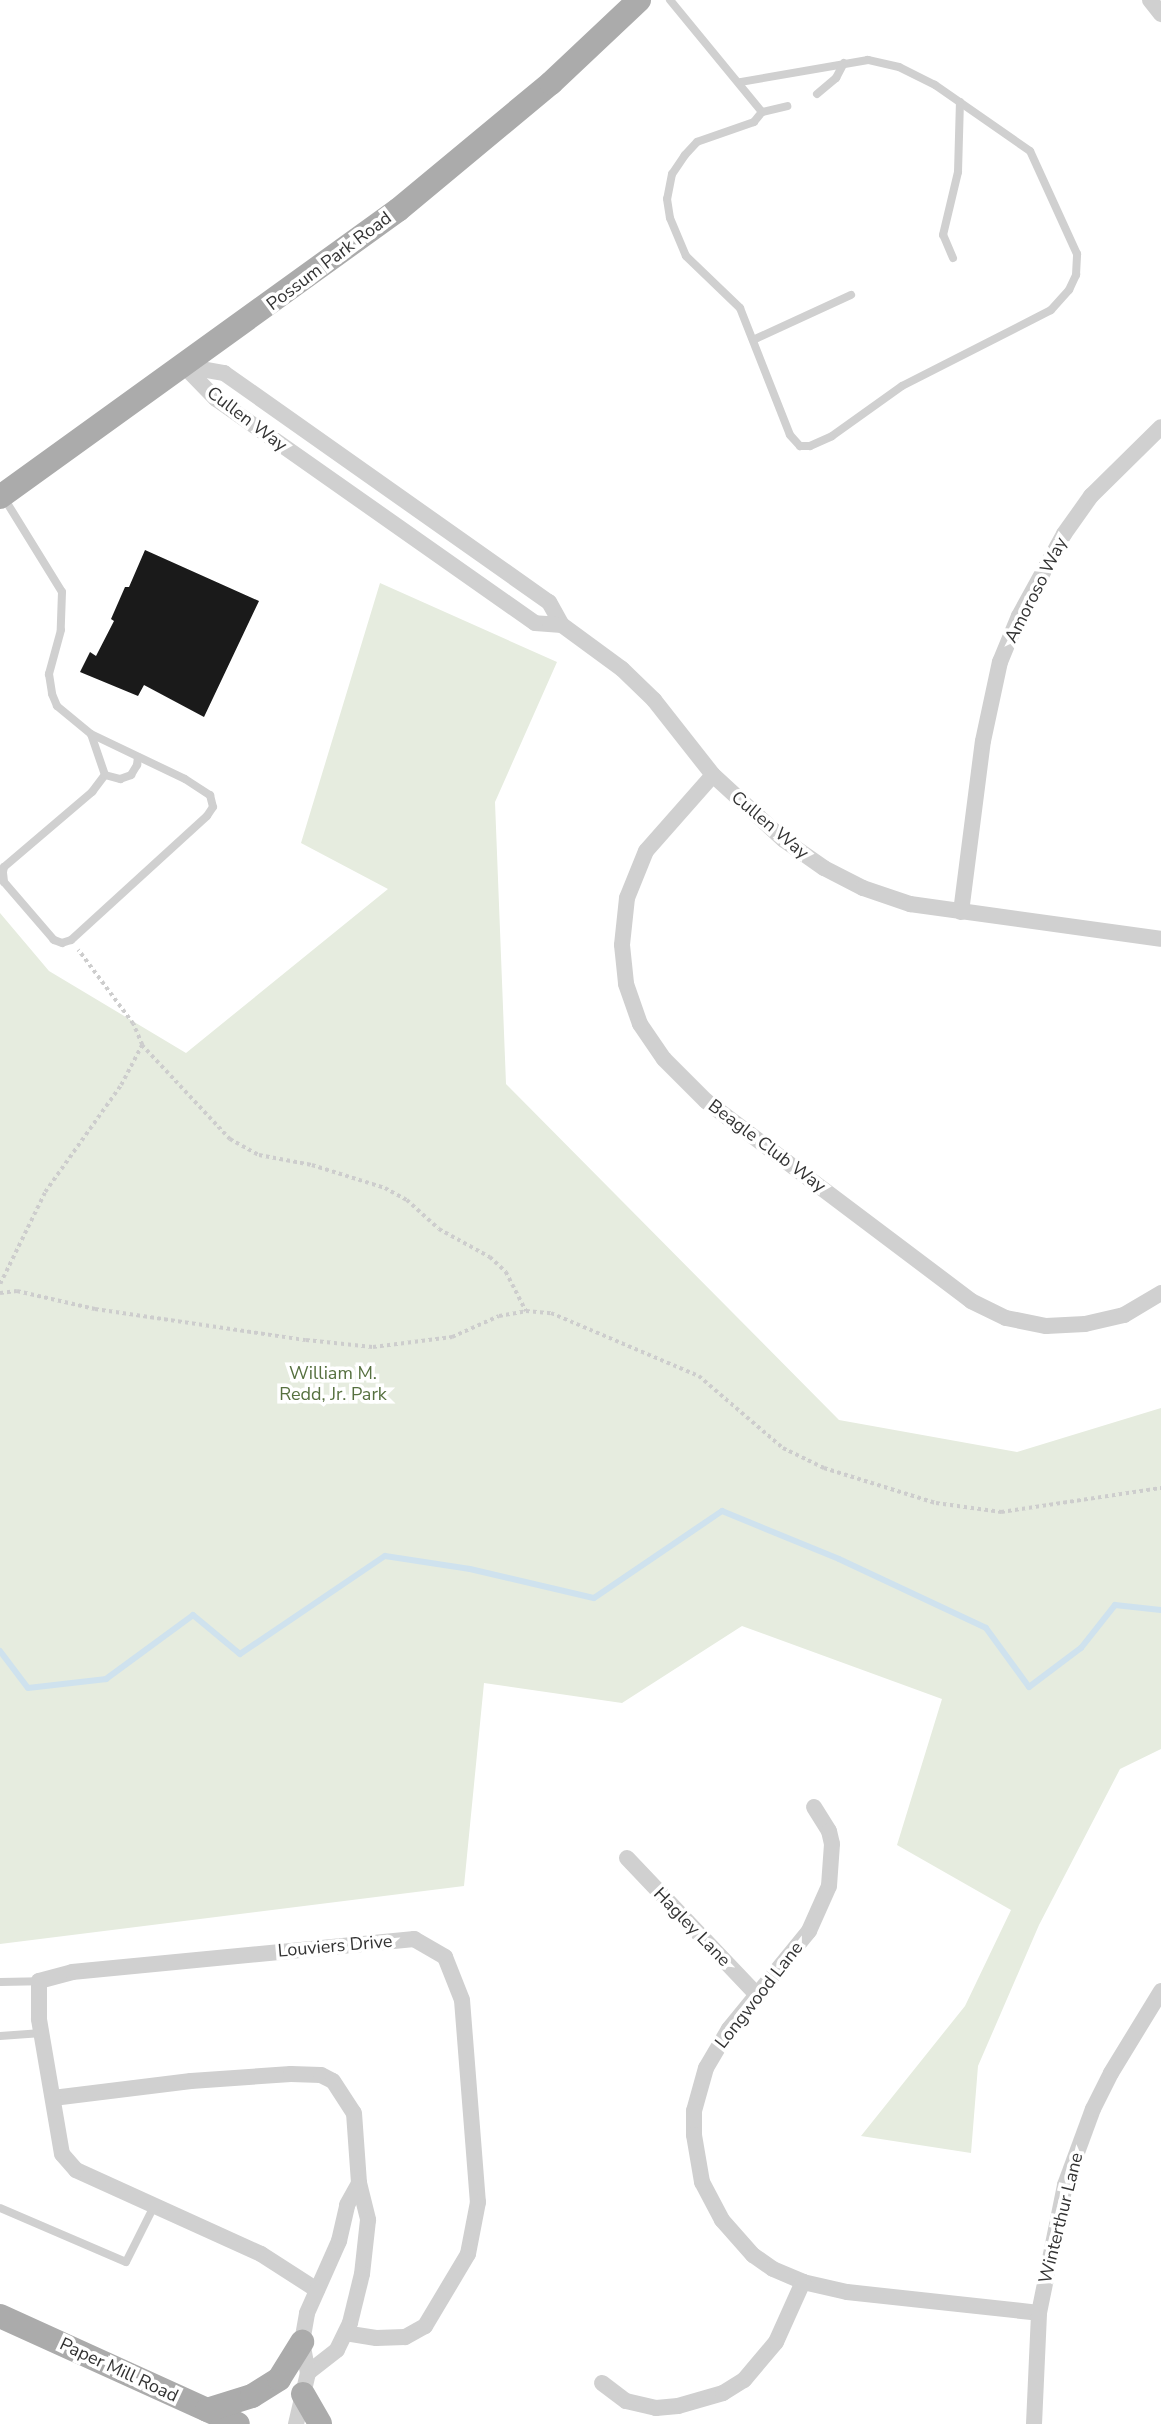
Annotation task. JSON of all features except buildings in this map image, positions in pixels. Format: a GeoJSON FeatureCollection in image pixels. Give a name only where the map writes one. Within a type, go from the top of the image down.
{"type":"FeatureCollection","features":[{"type":"Feature","properties":{"kind":"main road","name":"Possum Park Road"},"geometry":{"type":"LineString","coordinates":[[1,497],[340,255],[551,83],[639,0]]}},
{"type":"Feature","properties":{"kind":"main road","name":"Paper Mill Road"},"geometry":{"type":"LineString","coordinates":[[0,2316],[205,2413],[238,2424]]}},
{"type":"Feature","properties":{"kind":"main road"},"geometry":{"type":"LineString","coordinates":[[205,2413],[252,2396],[279,2379],[302,2342]]}},
{"type":"Feature","properties":{"kind":"main road"},"geometry":{"type":"LineString","coordinates":[[306,2384],[320,2424]]}},
{"type":"Feature","properties":{"kind":"street"},"geometry":{"type":"LineString","coordinates":[[1150,0],[1161,14]]}},
{"type":"Feature","properties":{"kind":"street","name":"Cullen Way"},"geometry":{"type":"LineString","coordinates":[[184,366],[216,399],[535,623],[562,625]]}},
{"type":"Feature","properties":{"kind":"street","name":"Cullen Way"},"geometry":{"type":"LineString","coordinates":[[184,366],[225,373],[549,602],[562,625],[622,669],[654,700],[713,775],[784,840],[824,868],[863,888],[911,904],[1161,939]]}},
{"type":"Feature","properties":{"kind":"street","name":"Amoroso Way"},"geometry":{"type":"LineString","coordinates":[[961,912],[984,741],[1000,663],[1019,616],[1063,534],[1091,496],[1161,427]]}},
{"type":"Feature","properties":{"kind":"street","name":"Beagle Club Way"},"geometry":{"type":"LineString","coordinates":[[713,775],[646,851],[627,898],[622,945],[626,984],[640,1024],[664,1059],[717,1109],[971,1301],[1006,1318],[1046,1326],[1084,1324],[1124,1315],[1161,1293]]}},
{"type":"Feature","properties":{"kind":"street","name":"Longwood Lane"},"geometry":{"type":"LineString","coordinates":[[814,1807],[829,1831],[832,1844],[829,1886],[808,1931],[729,2029],[706,2068],[694,2111],[697,2159],[711,2201],[737,2239],[773,2269],[803,2282],[847,2292],[1039,2313]]}},
{"type":"Feature","properties":{"kind":"street","name":"Hagley Lane"},"geometry":{"type":"LineString","coordinates":[[627,1858],[757,1995]]}},
{"type":"Feature","properties":{"kind":"street","name":"Louviers Drive"},"geometry":{"type":"LineString","coordinates":[[39,1980],[72,1972],[414,1939],[445,1957],[462,2000],[473,2135],[478,2202],[468,2254],[425,2326],[405,2337],[376,2338],[345,2333]]}},
{"type":"Feature","properties":{"kind":"street"},"geometry":{"type":"LineString","coordinates":[[39,1980],[42,2033],[62,2154],[76,2170],[261,2254],[317,2290]]}},
{"type":"Feature","properties":{"kind":"street","name":"Winterthur Lane"},"geometry":{"type":"LineString","coordinates":[[1034,2424],[1039,2313],[1055,2228],[1076,2152],[1111,2073],[1161,1991]]}},
{"type":"Feature","properties":{"kind":"street"},"geometry":{"type":"LineString","coordinates":[[53,2098],[186,2082],[321,2075],[332,2081],[354,2113],[359,2183],[368,2220],[362,2274],[345,2333],[337,2350],[306,2384]]}},
{"type":"Feature","properties":{"kind":"street"},"geometry":{"type":"LineString","coordinates":[[296,2424],[306,2384],[302,2342],[307,2313],[339,2241],[347,2205],[359,2183]]}},
{"type":"Feature","properties":{"kind":"street"},"geometry":{"type":"LineString","coordinates":[[602,2383],[626,2401],[656,2408],[678,2406],[723,2393],[744,2380],[776,2342],[803,2282]]}},
{"type":"Feature","properties":{"kind":"lane"},"geometry":{"type":"LineString","coordinates":[[670,0],[762,112]]}},
{"type":"Feature","properties":{"kind":"lane"},"geometry":{"type":"LineString","coordinates":[[740,82],[868,60],[899,66],[960,102],[1030,151],[1041,170],[1077,254],[1076,275],[1069,290],[1051,310],[902,386],[832,436],[810,446],[800,446],[790,435],[740,307],[686,256],[677,242],[667,200],[672,174],[697,142],[754,122],[762,112],[787,106]]}},
{"type":"Feature","properties":{"kind":"lane"},"geometry":{"type":"LineString","coordinates":[[817,94],[836,78],[844,63]]}},
{"type":"Feature","properties":{"kind":"lane"},"geometry":{"type":"LineString","coordinates":[[953,258],[943,235],[958,172],[960,102]]}},
{"type":"Feature","properties":{"kind":"lane"},"geometry":{"type":"LineString","coordinates":[[753,340],[851,295]]}},
{"type":"Feature","properties":{"kind":"lane"},"geometry":{"type":"LineString","coordinates":[[1,497],[62,593],[61,630],[49,674],[57,706],[91,734],[210,795],[213,807],[207,816],[71,940],[62,943],[54,940],[4,882],[4,867],[92,792],[105,775]]}},
{"type":"Feature","properties":{"kind":"lane"},"geometry":{"type":"LineString","coordinates":[[91,734],[105,775]]}},
{"type":"Feature","properties":{"kind":"lane"},"geometry":{"type":"LineString","coordinates":[[105,775],[120,779],[131,775],[138,757]]}},
{"type":"Feature","properties":{"kind":"lane"},"geometry":{"type":"LineString","coordinates":[[0,1982],[39,1980]]}},
{"type":"Feature","properties":{"kind":"lane"},"geometry":{"type":"LineString","coordinates":[[0,2036],[42,2033]]}},
{"type":"Feature","properties":{"kind":"lane"},"geometry":{"type":"LineString","coordinates":[[0,2208],[126,2262],[154,2206]]}},
{"type":"Feature","properties":{"kind":"path"},"geometry":{"type":"LineString","coordinates":[[71,940],[133,1024],[142,1045],[230,1139],[259,1155],[312,1165],[385,1188],[407,1200],[439,1229],[490,1257],[506,1272],[526,1311]]}},
{"type":"Feature","properties":{"kind":"path"},"geometry":{"type":"LineString","coordinates":[[0,1284],[45,1192],[121,1084],[142,1045]]}},
{"type":"Feature","properties":{"kind":"path"},"geometry":{"type":"LineString","coordinates":[[0,1293],[17,1291],[94,1309],[306,1340],[373,1346],[430,1342],[452,1336],[499,1316],[526,1311],[551,1313],[699,1376],[783,1448],[824,1468],[936,1503],[1000,1512],[1161,1488]]}},
{"type":"Feature","properties":{"kind":"green space","name":"William M. Redd, Jr. Park"},"geometry":{"type":"Polygon","coordinates":[[[380,583],[557,662],[495,802],[506,1084],[839,1420],[1017,1452],[1161,1408],[1161,1749],[1120,1769],[1039,1925],[978,2066],[971,2153],[861,2136],[965,2006],[1011,1910],[897,1845],[942,1699],[742,1626],[622,1703],[484,1683],[464,1886],[0,1944],[0,913],[49,971],[186,1053],[388,889],[301,843],[380,583]]]}},
{"type":"Feature","properties":{"kind":"waterway"},"geometry":{"type":"LineString","coordinates":[[0,1651],[28,1688],[106,1679],[193,1615],[240,1654],[385,1556],[470,1569],[594,1598],[722,1511],[839,1559],[986,1628],[1029,1687],[1081,1648],[1115,1605],[1161,1610]]}}]}
